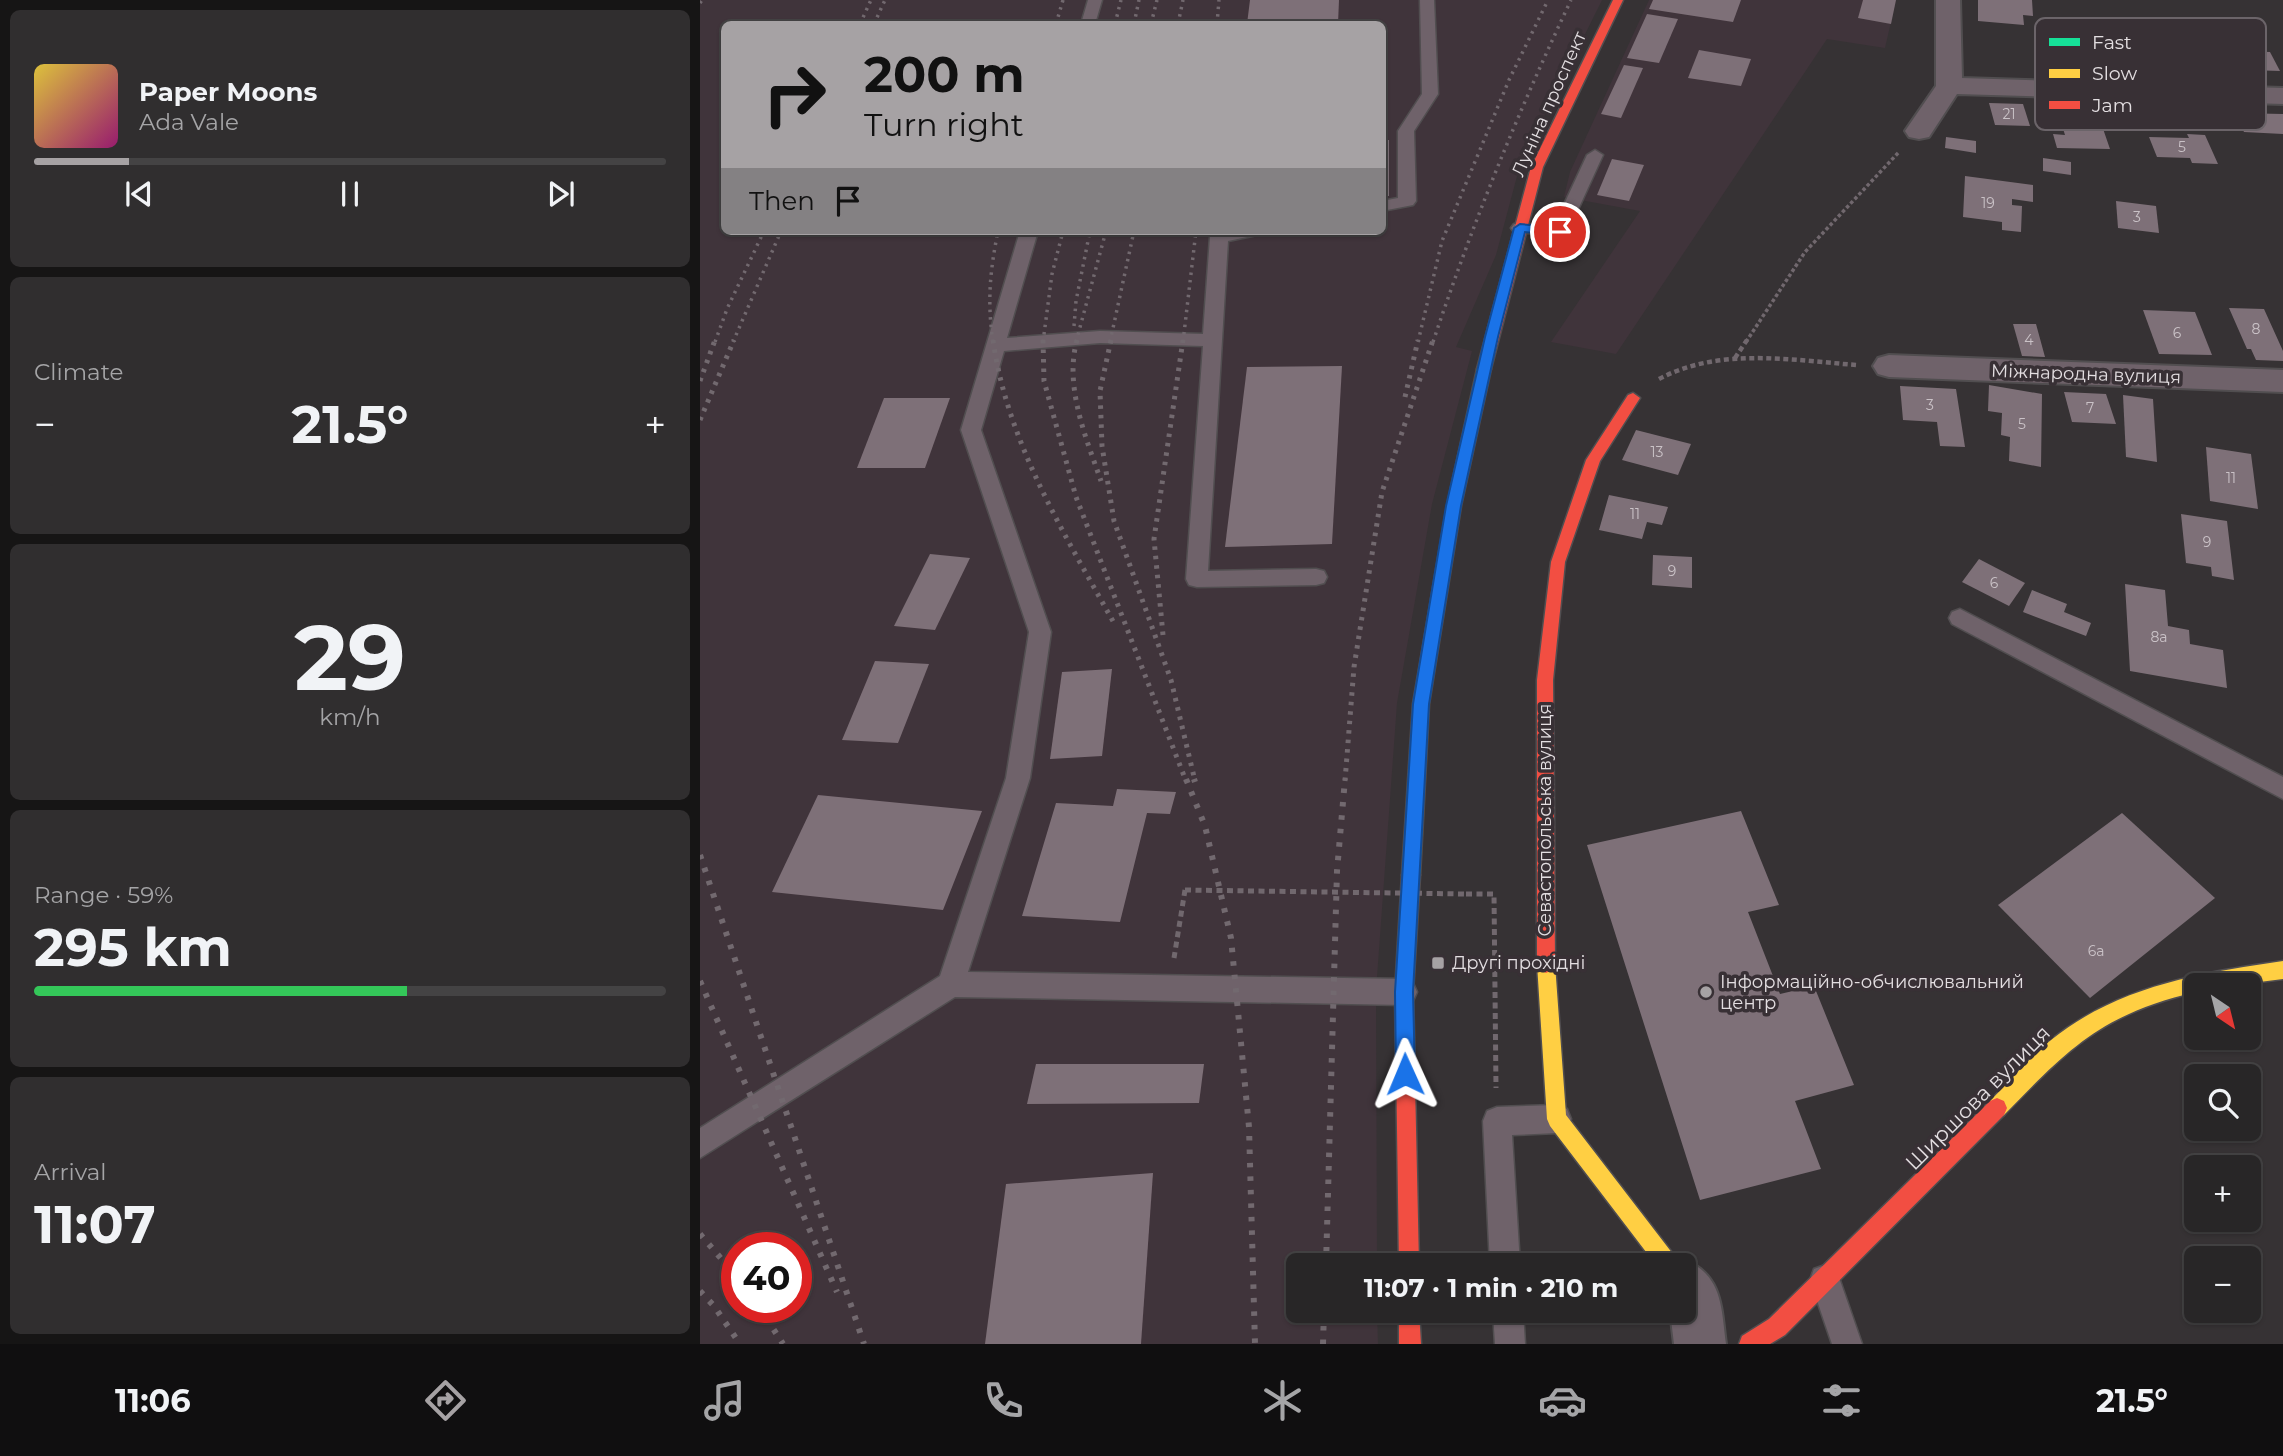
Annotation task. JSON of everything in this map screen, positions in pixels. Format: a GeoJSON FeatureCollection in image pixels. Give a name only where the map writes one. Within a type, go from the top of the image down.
{"type":"FeatureCollection","features":[{"type":"Feature","properties":{"kind":"street","name":"Луніна проспект"},"geometry":{"type":"LineString","coordinates":[[1409,1253],[1404,992],[1421,704],[1454,506],[1491,337],[1537,167],[1618,0]]}},
{"type":"Feature","properties":{"kind":"street"},"geometry":{"type":"LineString","coordinates":[[1919,131],[1949,86],[1948,0]]}},
{"type":"Feature","properties":{"kind":"street"},"geometry":{"type":"LineString","coordinates":[[1949,86],[2035,89]]}},
{"type":"Feature","properties":{"kind":"street","name":"Міжнародна вулиця"},"geometry":{"type":"LineString","coordinates":[[1889,366],[2283,381]]}},
{"type":"Feature","properties":{"kind":"street","name":"Севастопольська вулиця"},"geometry":{"type":"LineString","coordinates":[[1557,1119],[1546,994],[1545,680],[1558,562],[1593,460],[1633,398]]}},
{"type":"Feature","properties":{"kind":"street","name":"Ширшова вулиця"},"geometry":{"type":"LineString","coordinates":[[1750,1344],[1777,1327],[2064,1041],[2118,1006],[2182,984],[2283,970]]}},
{"type":"Feature","properties":{"kind":"street"},"geometry":{"type":"LineString","coordinates":[[1557,1119],[1660,1253]]}},
{"type":"Feature","properties":{"kind":"street"},"geometry":{"type":"LineString","coordinates":[[1696,1313],[1700,1344]]}},
{"type":"Feature","properties":{"kind":"street"},"geometry":{"type":"LineString","coordinates":[[1409,1323],[1410,1344]]}},
{"type":"Feature","properties":{"kind":"lane"},"geometry":{"type":"LineString","coordinates":[[1089,21],[1095,0]]}},
{"type":"Feature","properties":{"kind":"lane"},"geometry":{"type":"LineString","coordinates":[[1386,205],[1407,201],[1406,131],[1430,94],[1427,0]]}},
{"type":"Feature","properties":{"kind":"lane"},"geometry":{"type":"LineString","coordinates":[[1520,228],[1560,232],[1595,155]]}},
{"type":"Feature","properties":{"kind":"lane"},"geometry":{"type":"LineString","coordinates":[[951,984],[1018,778],[1040,632],[971,430],[1027,235]]}},
{"type":"Feature","properties":{"kind":"lane"},"geometry":{"type":"LineString","coordinates":[[1230,235],[1219,237],[1197,579],[1316,577]]}},
{"type":"Feature","properties":{"kind":"lane"},"geometry":{"type":"LineString","coordinates":[[996,345],[1100,337],[1212,340]]}},
{"type":"Feature","properties":{"kind":"lane"},"geometry":{"type":"LineString","coordinates":[[1960,618],[2283,789]]}},
{"type":"Feature","properties":{"kind":"lane"},"geometry":{"type":"LineString","coordinates":[[700,1144],[951,984],[1404,992]]}},
{"type":"Feature","properties":{"kind":"lane"},"geometry":{"type":"LineString","coordinates":[[1504,1253],[1497,1121],[1557,1119]]}},
{"type":"Feature","properties":{"kind":"lane"},"geometry":{"type":"LineString","coordinates":[[1825,1280],[1847,1344]]}},
{"type":"Feature","properties":{"kind":"lane"},"geometry":{"type":"LineString","coordinates":[[1509,1323],[1510,1344]]}},
{"type":"Feature","properties":{"kind":"path"},"geometry":{"type":"LineString","coordinates":[[1735,358],[1805,252],[1919,131]]}},
{"type":"Feature","properties":{"kind":"path"},"geometry":{"type":"LineString","coordinates":[[1633,398],[1674,368],[1735,358],[1889,366]]}},
{"type":"Feature","properties":{"kind":"path"},"geometry":{"type":"LineString","coordinates":[[1449,883],[1449,896]]}},
{"type":"Feature","properties":{"kind":"path"},"geometry":{"type":"LineString","coordinates":[[1173,960],[1185,890],[1494,894],[1497,1121]]}},
{"type":"Feature","properties":{"kind":"shaded area"},"geometry":{"type":"Polygon","coordinates":[[[700,0],[1602,0],[1520,165],[1496,255],[1456,347],[1472,351],[1432,504],[1397,703],[1376,991],[1377,1253],[1286,1253],[1286,1323],[1377,1323],[1378,1344],[700,1344],[700,0]]]}},
{"type":"Feature","properties":{"kind":"shaded area"},"geometry":{"type":"Polygon","coordinates":[[[1649,0],[1896,0],[1885,48],[1827,39],[1616,354],[1551,342],[1640,211],[1564,197],[1570,172],[1649,0]]]}},
{"type":"Feature","properties":{"kind":"building"},"geometry":{"type":"Polygon","coordinates":[[[1250,0],[1339,0],[1338,21],[1247,21],[1250,0]]]}},
{"type":"Feature","properties":{"kind":"building"},"geometry":{"type":"Polygon","coordinates":[[[1653,0],[1741,0],[1733,22],[1649,9],[1653,0]]]}},
{"type":"Feature","properties":{"kind":"building"},"geometry":{"type":"Polygon","coordinates":[[[1863,0],[1896,0],[1891,24],[1858,18],[1863,0]]]}},
{"type":"Feature","properties":{"kind":"building"},"geometry":{"type":"Polygon","coordinates":[[[1978,0],[2032,0],[2033,16],[2023,15],[2024,25],[1978,21],[1978,0]]]}},
{"type":"Feature","properties":{"kind":"building"},"geometry":{"type":"Polygon","coordinates":[[[1647,14],[1678,19],[1659,63],[1627,58],[1647,14]]]}},
{"type":"Feature","properties":{"kind":"building"},"geometry":{"type":"Polygon","coordinates":[[[1699,50],[1751,59],[1741,86],[1688,78],[1699,50]]]}},
{"type":"Feature","properties":{"kind":"building"},"geometry":{"type":"Polygon","coordinates":[[[2266,52],[2270,52],[2280,71],[2266,71],[2266,52]]]}},
{"type":"Feature","properties":{"kind":"building"},"geometry":{"type":"Polygon","coordinates":[[[1624,65],[1643,68],[1621,118],[1601,114],[1624,65]]]}},
{"type":"Feature","properties":{"kind":"building"},"geometry":{"type":"Polygon","coordinates":[[[1989,103],[2023,104],[2030,126],[1995,125],[1989,103]]]}},
{"type":"Feature","properties":{"kind":"building"},"geometry":{"type":"Polygon","coordinates":[[[2266,114],[2283,114],[2283,134],[2243,130],[2266,130],[2266,114]]]}},
{"type":"Feature","properties":{"kind":"building"},"geometry":{"type":"Polygon","coordinates":[[[2063,130],[2103,130],[2110,149],[2057,148],[2053,134],[2065,135],[2063,130]]]}},
{"type":"Feature","properties":{"kind":"building"},"geometry":{"type":"Polygon","coordinates":[[[2187,134],[2205,135],[2218,164],[2192,163],[2190,158],[2157,157],[2149,137],[2189,138],[2187,134]]]}},
{"type":"Feature","properties":{"kind":"building"},"geometry":{"type":"Polygon","coordinates":[[[1946,137],[1976,141],[1976,153],[1945,148],[1946,137]]]}},
{"type":"Feature","properties":{"kind":"building"},"geometry":{"type":"Polygon","coordinates":[[[1386,140],[1389,140],[1389,196],[1386,196],[1386,140]]]}},
{"type":"Feature","properties":{"kind":"building"},"geometry":{"type":"Polygon","coordinates":[[[2043,158],[2071,162],[2071,175],[2043,171],[2043,158]]]}},
{"type":"Feature","properties":{"kind":"building"},"geometry":{"type":"Polygon","coordinates":[[[1612,159],[1644,165],[1629,201],[1597,195],[1612,159]]]}},
{"type":"Feature","properties":{"kind":"building"},"geometry":{"type":"Polygon","coordinates":[[[1965,176],[2033,185],[2033,202],[2012,199],[2012,205],[2022,206],[2021,232],[2002,230],[2002,222],[1963,217],[1965,176]]]}},
{"type":"Feature","properties":{"kind":"building"},"geometry":{"type":"Polygon","coordinates":[[[2116,201],[2156,206],[2159,233],[2118,228],[2116,201]]]}},
{"type":"Feature","properties":{"kind":"building"},"geometry":{"type":"Polygon","coordinates":[[[2229,308],[2264,309],[2283,351],[2283,361],[2256,360],[2251,349],[2247,349],[2229,308]]]}},
{"type":"Feature","properties":{"kind":"building"},"geometry":{"type":"Polygon","coordinates":[[[2143,310],[2195,312],[2212,355],[2159,354],[2143,310]]]}},
{"type":"Feature","properties":{"kind":"building"},"geometry":{"type":"Polygon","coordinates":[[[2013,324],[2036,324],[2045,357],[2022,356],[2013,324]]]}},
{"type":"Feature","properties":{"kind":"building"},"geometry":{"type":"Polygon","coordinates":[[[1342,366],[1332,544],[1225,547],[1247,367],[1342,366]]]}},
{"type":"Feature","properties":{"kind":"building"},"geometry":{"type":"Polygon","coordinates":[[[1989,385],[2042,394],[2041,467],[2009,461],[2010,437],[2001,435],[2002,413],[1988,411],[1989,385]]]}},
{"type":"Feature","properties":{"kind":"building"},"geometry":{"type":"Polygon","coordinates":[[[1900,386],[1956,389],[1965,447],[1940,446],[1937,422],[1903,420],[1900,386]]]}},
{"type":"Feature","properties":{"kind":"building"},"geometry":{"type":"Polygon","coordinates":[[[2064,392],[2106,394],[2116,424],[2072,422],[2064,392]]]}},
{"type":"Feature","properties":{"kind":"building"},"geometry":{"type":"Polygon","coordinates":[[[2123,395],[2153,399],[2157,462],[2126,457],[2123,395]]]}},
{"type":"Feature","properties":{"kind":"building"},"geometry":{"type":"Polygon","coordinates":[[[884,398],[950,398],[925,468],[857,468],[884,398]]]}},
{"type":"Feature","properties":{"kind":"building"},"geometry":{"type":"Polygon","coordinates":[[[1636,430],[1691,444],[1678,475],[1622,460],[1636,430]]]}},
{"type":"Feature","properties":{"kind":"building"},"geometry":{"type":"Polygon","coordinates":[[[2206,447],[2251,454],[2258,509],[2210,501],[2206,447]]]}},
{"type":"Feature","properties":{"kind":"building"},"geometry":{"type":"Polygon","coordinates":[[[1609,495],[1668,507],[1662,525],[1647,522],[1642,539],[1599,530],[1609,495]]]}},
{"type":"Feature","properties":{"kind":"building"},"geometry":{"type":"Polygon","coordinates":[[[2181,514],[2227,521],[2234,580],[2212,576],[2211,567],[2186,563],[2181,514]]]}},
{"type":"Feature","properties":{"kind":"building"},"geometry":{"type":"Polygon","coordinates":[[[930,554],[970,558],[935,630],[894,626],[930,554]]]}},
{"type":"Feature","properties":{"kind":"building"},"geometry":{"type":"Polygon","coordinates":[[[1653,555],[1692,557],[1692,588],[1652,585],[1653,555]]]}},
{"type":"Feature","properties":{"kind":"building"},"geometry":{"type":"Polygon","coordinates":[[[1979,559],[2025,583],[2009,606],[1962,582],[1979,559]]]}},
{"type":"Feature","properties":{"kind":"building"},"geometry":{"type":"Polygon","coordinates":[[[2125,584],[2165,590],[2168,626],[2189,630],[2190,644],[2223,650],[2227,688],[2130,671],[2125,584]]]}},
{"type":"Feature","properties":{"kind":"building"},"geometry":{"type":"Polygon","coordinates":[[[2032,590],[2067,604],[2064,612],[2091,623],[2086,636],[2023,612],[2032,590]]]}},
{"type":"Feature","properties":{"kind":"building"},"geometry":{"type":"Polygon","coordinates":[[[875,661],[929,664],[898,743],[842,740],[875,661]]]}},
{"type":"Feature","properties":{"kind":"building"},"geometry":{"type":"Polygon","coordinates":[[[1112,669],[1102,756],[1050,759],[1062,672],[1112,669]]]}},
{"type":"Feature","properties":{"kind":"building"},"geometry":{"type":"Polygon","coordinates":[[[1117,789],[1176,792],[1170,814],[1147,813],[1120,922],[1022,916],[1056,803],[1113,806],[1117,789]]]}},
{"type":"Feature","properties":{"kind":"building"},"geometry":{"type":"Polygon","coordinates":[[[818,795],[982,811],[943,910],[772,892],[818,795]]]}},
{"type":"Feature","properties":{"kind":"building"},"geometry":{"type":"Polygon","coordinates":[[[1741,811],[1779,905],[1748,912],[1780,994],[1814,986],[1854,1085],[1795,1101],[1821,1169],[1700,1200],[1587,845],[1741,811]]]}},
{"type":"Feature","properties":{"kind":"building"},"geometry":{"type":"Polygon","coordinates":[[[2122,813],[2215,898],[2090,998],[1998,905],[2122,813]]]}},
{"type":"Feature","properties":{"kind":"building"},"geometry":{"type":"Polygon","coordinates":[[[1036,1064],[1204,1064],[1199,1103],[1027,1104],[1036,1064]]]}},
{"type":"Feature","properties":{"kind":"building"},"geometry":{"type":"Polygon","coordinates":[[[1153,1173],[1141,1344],[985,1344],[1006,1184],[1153,1173]]]}},
{"type":"Feature","properties":{"kind":"railway"},"geometry":{"type":"LineString","coordinates":[[861,21],[871,0]]}},
{"type":"Feature","properties":{"kind":"railway"},"geometry":{"type":"LineString","coordinates":[[875,21],[885,0]]}},
{"type":"Feature","properties":{"kind":"railway"},"geometry":{"type":"LineString","coordinates":[[1057,21],[1063,0]]}},
{"type":"Feature","properties":{"kind":"railway"},"geometry":{"type":"LineString","coordinates":[[1116,21],[1121,0]]}},
{"type":"Feature","properties":{"kind":"railway"},"geometry":{"type":"LineString","coordinates":[[1135,21],[1139,0]]}},
{"type":"Feature","properties":{"kind":"railway"},"geometry":{"type":"LineString","coordinates":[[1152,21],[1157,0]]}},
{"type":"Feature","properties":{"kind":"railway"},"geometry":{"type":"LineString","coordinates":[[1179,21],[1183,0]]}},
{"type":"Feature","properties":{"kind":"railway"},"geometry":{"type":"LineString","coordinates":[[1217,21],[1219,0]]}},
{"type":"Feature","properties":{"kind":"railway"},"geometry":{"type":"LineString","coordinates":[[1418,342],[1442,241],[1509,80],[1548,0]]}},
{"type":"Feature","properties":{"kind":"railway"},"geometry":{"type":"LineString","coordinates":[[1433,342],[1497,169],[1571,0]]}},
{"type":"Feature","properties":{"kind":"railway"},"geometry":{"type":"LineString","coordinates":[[715,342],[727,309],[762,235]]}},
{"type":"Feature","properties":{"kind":"railway"},"geometry":{"type":"LineString","coordinates":[[733,342],[779,235]]}},
{"type":"Feature","properties":{"kind":"railway"},"geometry":{"type":"LineString","coordinates":[[993,342],[990,286],[997,235]]}},
{"type":"Feature","properties":{"kind":"railway"},"geometry":{"type":"LineString","coordinates":[[1043,342],[1052,274],[1062,235]]}},
{"type":"Feature","properties":{"kind":"railway"},"geometry":{"type":"LineString","coordinates":[[1074,326],[1076,301],[1089,235]]}},
{"type":"Feature","properties":{"kind":"railway"},"geometry":{"type":"LineString","coordinates":[[1076,342],[1105,235]]}},
{"type":"Feature","properties":{"kind":"railway"},"geometry":{"type":"LineString","coordinates":[[1110,342],[1133,235]]}},
{"type":"Feature","properties":{"kind":"railway"},"geometry":{"type":"LineString","coordinates":[[1183,342],[1196,235]]}},
{"type":"Feature","properties":{"kind":"railway"},"geometry":{"type":"LineString","coordinates":[[700,381],[715,340]]}},
{"type":"Feature","properties":{"kind":"railway"},"geometry":{"type":"LineString","coordinates":[[700,420],[734,340]]}},
{"type":"Feature","properties":{"kind":"railway"},"geometry":{"type":"LineString","coordinates":[[993,340],[1011,415],[1040,487],[1114,623]]}},
{"type":"Feature","properties":{"kind":"railway"},"geometry":{"type":"LineString","coordinates":[[1077,340],[1073,375],[1075,393],[1083,430],[1101,481]]}},
{"type":"Feature","properties":{"kind":"railway"},"geometry":{"type":"LineString","coordinates":[[1111,340],[1100,391],[1102,446],[1114,521],[1171,680],[1195,781]]}},
{"type":"Feature","properties":{"kind":"railway"},"geometry":{"type":"LineString","coordinates":[[1163,635],[1154,539],[1183,340]]}},
{"type":"Feature","properties":{"kind":"railway"},"geometry":{"type":"LineString","coordinates":[[1405,397],[1418,340]]}},
{"type":"Feature","properties":{"kind":"railway"},"geometry":{"type":"LineString","coordinates":[[1345,781],[1354,667],[1382,492],[1433,340]]}},
{"type":"Feature","properties":{"kind":"railway"},"geometry":{"type":"LineString","coordinates":[[1043,342],[1044,381],[1076,497],[1186,781]]}},
{"type":"Feature","properties":{"kind":"railway"},"geometry":{"type":"LineString","coordinates":[[1186,779],[1205,826],[1231,938],[1249,1127],[1255,1344]]}},
{"type":"Feature","properties":{"kind":"railway"},"geometry":{"type":"LineString","coordinates":[[1326,1253],[1337,871],[1345,779]]}},
{"type":"Feature","properties":{"kind":"railway"},"geometry":{"type":"LineString","coordinates":[[700,855],[864,1344]]}},
{"type":"Feature","properties":{"kind":"railway"},"geometry":{"type":"LineString","coordinates":[[700,981],[837,1292]]}},
{"type":"Feature","properties":{"kind":"railway"},"geometry":{"type":"LineString","coordinates":[[700,1234],[721,1258]]}},
{"type":"Feature","properties":{"kind":"railway"},"geometry":{"type":"LineString","coordinates":[[700,1291],[714,1306],[740,1344]]}},
{"type":"Feature","properties":{"kind":"railway"},"geometry":{"type":"LineString","coordinates":[[769,1323],[783,1344]]}},
{"type":"Feature","properties":{"kind":"railway"},"geometry":{"type":"LineString","coordinates":[[1323,1344],[1324,1323]]}},
{"type":"Feature","properties":{"kind":"traffic: fast"},"geometry":{"type":"LineString","coordinates":[[1411,875],[1421,704],[1454,506],[1484,369]]}},
{"type":"Feature","properties":{"kind":"traffic: slow"},"geometry":{"type":"LineString","coordinates":[[1546,964],[1557,1119],[1660,1253]]}},
{"type":"Feature","properties":{"kind":"traffic: slow"},"geometry":{"type":"LineString","coordinates":[[1997,1108],[2056,1047],[2118,1008],[2196,983],[2283,970]]}},
{"type":"Feature","properties":{"kind":"traffic: jam"},"geometry":{"type":"LineString","coordinates":[[1484,369],[1537,167],[1618,0]]}},
{"type":"Feature","properties":{"kind":"traffic: jam"},"geometry":{"type":"LineString","coordinates":[[1546,964],[1545,680],[1558,562],[1593,460],[1633,398]]}},
{"type":"Feature","properties":{"kind":"traffic: jam"},"geometry":{"type":"LineString","coordinates":[[1409,1253],[1404,992],[1411,875]]}},
{"type":"Feature","properties":{"kind":"traffic: jam"},"geometry":{"type":"LineString","coordinates":[[1750,1344],[1777,1327],[1997,1108]]}},
{"type":"Feature","properties":{"kind":"traffic: jam"},"geometry":{"type":"LineString","coordinates":[[1409,1323],[1410,1344]]}},
{"type":"Feature","properties":{"kind":"place","name":"Другі прохідні"},"geometry":{"type":"Point","coordinates":[1438,963]}},
{"type":"Feature","properties":{"kind":"place","name":"Інформаційно-обчислювальний центр"},"geometry":{"type":"Point","coordinates":[1706,992]}},
{"type":"Feature","properties":{"kind":"route"},"geometry":{"type":"LineString","coordinates":[[1405,1074],[1404,992],[1421,704],[1454,506],[1491,337],[1520,228],[1560,232]]}}]}
